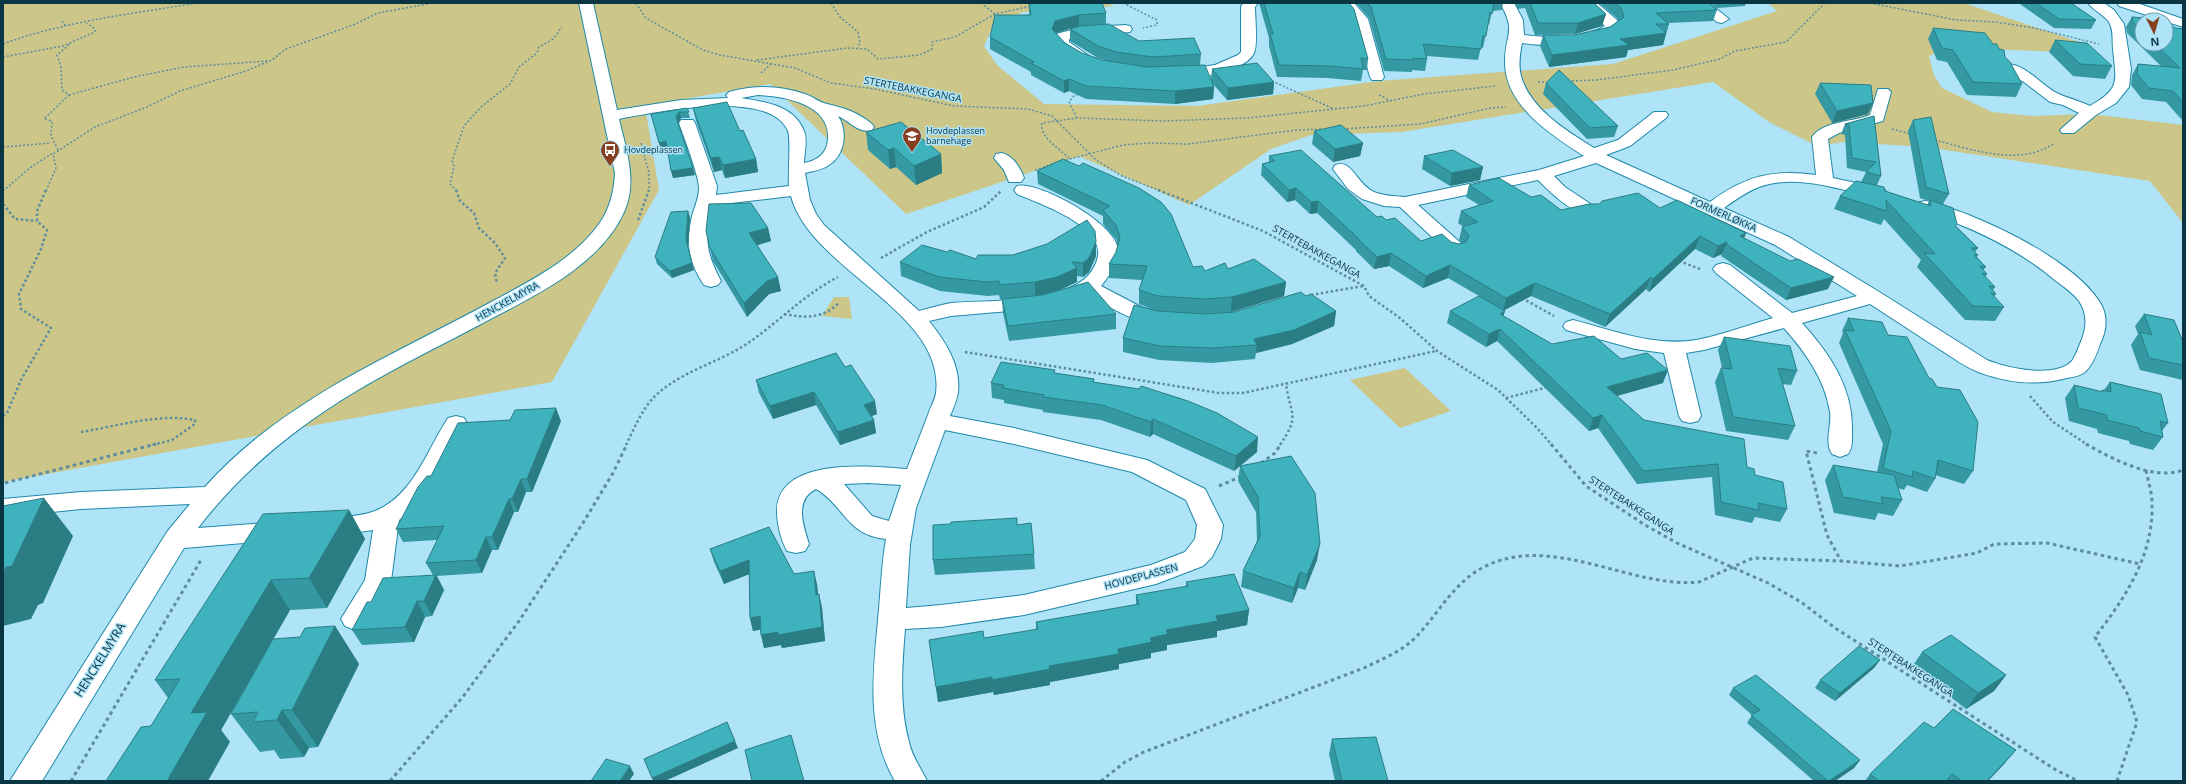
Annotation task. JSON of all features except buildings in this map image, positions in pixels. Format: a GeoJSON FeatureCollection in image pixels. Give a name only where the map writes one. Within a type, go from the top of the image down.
{"type":"FeatureCollection","features":[{"type":"Feature","properties":{"kind":"street","name":"HENCKELMYRA"},"geometry":{"type":"LineString","coordinates":[[25,781],[176,539],[210,495],[257,448],[320,403],[516,297],[555,273],[584,251],[603,231],[615,215],[622,197],[623,180],[586,3]]}},
{"type":"Feature","properties":{"kind":"street"},"geometry":{"type":"LineString","coordinates":[[1164,75],[1203,71],[1235,63],[1246,56],[1248,52],[1248,6],[1251,3]]}},
{"type":"Feature","properties":{"kind":"street"},"geometry":{"type":"LineString","coordinates":[[1347,3],[1361,19],[1377,77]]}},
{"type":"Feature","properties":{"kind":"street","name":"FORMERLØKKA"},"geometry":{"type":"LineString","coordinates":[[1507,3],[1515,15],[1518,28],[1518,38],[1512,61],[1516,85],[1530,106],[1561,133],[1594,155],[1782,241],[1874,297],[1979,365],[1995,372],[2016,376],[2035,377],[2060,373],[2076,368],[2085,356],[2096,328],[2095,312],[2088,300],[2045,262],[2009,239],[1966,220],[1905,200],[1825,181]]}},
{"type":"Feature","properties":{"kind":"street"},"geometry":{"type":"LineString","coordinates":[[1518,38],[1563,41],[1605,34],[1612,28],[1612,23],[1589,3]]}},
{"type":"Feature","properties":{"kind":"street"},"geometry":{"type":"LineString","coordinates":[[1701,3],[1722,19]]}},
{"type":"Feature","properties":{"kind":"street"},"geometry":{"type":"LineString","coordinates":[[2068,130],[2090,112],[2111,100],[2121,87],[2124,68],[2120,48],[2121,40],[2117,24],[2109,13],[2095,3]]}},
{"type":"Feature","properties":{"kind":"street"},"geometry":{"type":"LineString","coordinates":[[2124,3],[2183,23]]}},
{"type":"Feature","properties":{"kind":"street"},"geometry":{"type":"LineString","coordinates":[[1094,62],[1063,44],[1061,37],[1079,32],[1125,29]]}},
{"type":"Feature","properties":{"kind":"street"},"geometry":{"type":"LineString","coordinates":[[2007,68],[2030,79],[2055,99],[2066,101],[2090,112]]}},
{"type":"Feature","properties":{"kind":"street"},"geometry":{"type":"LineString","coordinates":[[727,102],[732,96],[742,93],[771,91],[802,99],[823,109],[836,109],[848,113],[866,128]]}},
{"type":"Feature","properties":{"kind":"street"},"geometry":{"type":"LineString","coordinates":[[1712,208],[1740,190],[1759,181],[1800,177],[1825,181],[1820,138],[1830,131],[1866,123],[1877,118],[1883,92]]}},
{"type":"Feature","properties":{"kind":"street"},"geometry":{"type":"LineString","coordinates":[[610,116],[693,103],[727,102],[761,106],[788,118],[796,130],[796,169],[798,190],[803,205],[813,223],[829,241],[916,319],[926,330],[942,355],[948,382],[943,406],[904,508],[899,531],[892,619],[888,686],[889,717],[900,760],[912,781]]}},
{"type":"Feature","properties":{"kind":"street"},"geometry":{"type":"LineString","coordinates":[[796,169],[822,164],[833,152],[836,126],[823,109]]}},
{"type":"Feature","properties":{"kind":"street"},"geometry":{"type":"LineString","coordinates":[[1341,168],[1361,193],[1384,202],[1405,202],[1542,174],[1624,143],[1660,115]]}},
{"type":"Feature","properties":{"kind":"street"},"geometry":{"type":"LineString","coordinates":[[687,122],[708,186],[707,201],[700,220],[698,250],[700,260],[711,281]]}},
{"type":"Feature","properties":{"kind":"street"},"geometry":{"type":"LineString","coordinates":[[916,319],[937,312],[956,309],[1040,303],[1088,287],[1102,270],[1108,257],[1106,242],[1096,228],[1078,215],[1019,184],[1012,169],[1002,158]]}},
{"type":"Feature","properties":{"kind":"street"},"geometry":{"type":"LineString","coordinates":[[1542,174],[1559,191],[1589,211]]}},
{"type":"Feature","properties":{"kind":"street"},"geometry":{"type":"LineString","coordinates":[[707,201],[798,190]]}},
{"type":"Feature","properties":{"kind":"street"},"geometry":{"type":"LineString","coordinates":[[1405,202],[1456,249]]}},
{"type":"Feature","properties":{"kind":"street"},"geometry":{"type":"LineString","coordinates":[[1723,269],[1788,320],[1811,346],[1830,377],[1841,412],[1840,449]]}},
{"type":"Feature","properties":{"kind":"street"},"geometry":{"type":"LineString","coordinates":[[1088,287],[1137,313],[1157,318],[1178,319]]}},
{"type":"Feature","properties":{"kind":"street"},"geometry":{"type":"LineString","coordinates":[[1573,326],[1644,346],[1674,349],[1697,346],[1874,297]]}},
{"type":"Feature","properties":{"kind":"street"},"geometry":{"type":"LineString","coordinates":[[1674,349],[1690,416]]}},
{"type":"Feature","properties":{"kind":"street"},"geometry":{"type":"LineString","coordinates":[[937,421],[1029,440],[1139,466],[1196,495]]}},
{"type":"Feature","properties":{"kind":"street"},"geometry":{"type":"LineString","coordinates":[[176,539],[313,530],[356,524],[387,517],[404,503],[428,475],[456,423]]}},
{"type":"Feature","properties":{"kind":"street"},"geometry":{"type":"LineString","coordinates":[[796,544],[790,518],[793,495],[800,486],[808,481],[842,476],[915,478]]}},
{"type":"Feature","properties":{"kind":"street"},"geometry":{"type":"LineString","coordinates":[[817,479],[836,490],[863,522],[878,529],[899,531]]}},
{"type":"Feature","properties":{"kind":"street"},"geometry":{"type":"LineString","coordinates":[[3,508],[56,501],[116,497],[210,495]]}},
{"type":"Feature","properties":{"kind":"street","name":"HOVDEPLASSEN"},"geometry":{"type":"LineString","coordinates":[[892,619],[948,616],[1024,605],[1156,574],[1177,567],[1194,559],[1203,550],[1208,539],[1210,525],[1196,495]]}},
{"type":"Feature","properties":{"kind":"street"},"geometry":{"type":"LineString","coordinates":[[355,619],[378,581],[387,517]]}},
{"type":"Feature","properties":{"kind":"path"},"geometry":{"type":"LineString","coordinates":[[3,44],[30,34],[66,26],[197,3]]}},
{"type":"Feature","properties":{"kind":"path"},"geometry":{"type":"LineString","coordinates":[[3,191],[31,167],[95,128],[147,107],[180,91],[246,71],[272,60],[286,49],[353,25],[378,13],[433,3]]}},
{"type":"Feature","properties":{"kind":"path","name":"STERTEBAKKEGANGA"},"geometry":{"type":"LineString","coordinates":[[636,3],[645,17],[651,21],[703,50],[720,55],[795,68],[831,83],[875,89],[954,106],[1028,109],[1052,116],[1058,120],[1089,153],[1105,166],[1122,176],[1263,231],[1364,286],[1369,296],[1400,318],[1437,351],[1478,376],[1506,398],[1537,428],[1586,486],[1670,539],[1768,583],[1801,602],[1835,628],[2056,770],[2078,781]]}},
{"type":"Feature","properties":{"kind":"path"},"geometry":{"type":"LineString","coordinates":[[831,3],[841,17],[854,25],[860,40],[858,48]]}},
{"type":"Feature","properties":{"kind":"path"},"geometry":{"type":"LineString","coordinates":[[980,3],[996,14]]}},
{"type":"Feature","properties":{"kind":"path"},"geometry":{"type":"LineString","coordinates":[[1564,81],[1596,80],[1673,70],[1720,58],[1735,51],[1786,42],[1825,3]]}},
{"type":"Feature","properties":{"kind":"path"},"geometry":{"type":"LineString","coordinates":[[1870,3],[1956,20],[1996,22],[2034,28],[2120,48]]}},
{"type":"Feature","properties":{"kind":"path"},"geometry":{"type":"LineString","coordinates":[[754,61],[776,56],[858,48],[867,49],[878,59],[920,55],[932,49],[932,42],[955,37],[996,14],[1032,6]]}},
{"type":"Feature","properties":{"kind":"path"},"geometry":{"type":"LineString","coordinates":[[62,21],[66,26]]}},
{"type":"Feature","properties":{"kind":"path"},"geometry":{"type":"LineString","coordinates":[[3,57],[71,43],[95,32],[95,29],[87,23]]}},
{"type":"Feature","properties":{"kind":"path"},"geometry":{"type":"LineString","coordinates":[[516,297],[502,292],[499,289],[495,273],[505,258],[495,244],[479,229],[474,220],[474,213],[460,201],[457,191],[450,184],[454,166],[452,161],[464,126],[474,117],[481,107],[510,84],[520,67],[537,53],[539,47],[552,38],[562,27]]}},
{"type":"Feature","properties":{"kind":"path"},"geometry":{"type":"LineString","coordinates":[[69,94],[62,90],[60,77],[62,67],[57,55],[71,43]]}},
{"type":"Feature","properties":{"kind":"path"},"geometry":{"type":"LineString","coordinates":[[59,149],[51,143],[49,134],[52,122],[44,119],[69,94],[176,69],[202,65],[243,64],[272,60]]}},
{"type":"Feature","properties":{"kind":"path"},"geometry":{"type":"LineString","coordinates":[[1235,63],[1265,78],[1294,89],[1300,95],[1334,109]]}},
{"type":"Feature","properties":{"kind":"path"},"geometry":{"type":"LineString","coordinates":[[1069,158],[1044,135],[1041,128],[1042,124],[1058,120],[1077,118],[1124,121],[1202,121],[1334,109],[1462,89],[1556,82]]}},
{"type":"Feature","properties":{"kind":"path"},"geometry":{"type":"LineString","coordinates":[[1077,118],[1070,107],[1069,102],[1074,96],[1081,93]]}},
{"type":"Feature","properties":{"kind":"path"},"geometry":{"type":"LineString","coordinates":[[1336,129],[1420,124],[1491,108],[1530,106]]}},
{"type":"Feature","properties":{"kind":"path"},"geometry":{"type":"LineString","coordinates":[[1866,123],[1917,135]]}},
{"type":"Feature","properties":{"kind":"path"},"geometry":{"type":"LineString","coordinates":[[390,781],[462,698],[523,616],[587,517],[613,473],[642,415],[655,396],[672,384],[745,345],[817,288],[860,268],[927,232],[984,207],[1019,184],[1069,158],[1123,145],[1149,143],[1188,144],[1296,130],[1328,129]]}},
{"type":"Feature","properties":{"kind":"path"},"geometry":{"type":"LineString","coordinates":[[1931,139],[1993,154],[2022,155],[2048,149],[2068,130]]}},
{"type":"Feature","properties":{"kind":"path"},"geometry":{"type":"LineString","coordinates":[[3,147],[51,143]]}},
{"type":"Feature","properties":{"kind":"path"},"geometry":{"type":"LineString","coordinates":[[37,221],[37,211],[56,168],[53,154],[59,149]]}},
{"type":"Feature","properties":{"kind":"path"},"geometry":{"type":"LineString","coordinates":[[3,204],[15,219],[37,221],[47,230],[41,249],[19,294],[21,309],[41,320],[51,328],[21,380],[10,409],[3,416]]}},
{"type":"Feature","properties":{"kind":"path"},"geometry":{"type":"LineString","coordinates":[[1678,261],[1698,269],[1723,269]]}},
{"type":"Feature","properties":{"kind":"path"},"geometry":{"type":"LineString","coordinates":[[1309,296],[1364,286]]}},
{"type":"Feature","properties":{"kind":"path"},"geometry":{"type":"LineString","coordinates":[[1520,297],[1573,326]]}},
{"type":"Feature","properties":{"kind":"path"},"geometry":{"type":"LineString","coordinates":[[784,314],[821,317],[832,312],[839,303]]}},
{"type":"Feature","properties":{"kind":"path"},"geometry":{"type":"LineString","coordinates":[[942,355],[961,352],[977,353],[1219,393],[1243,393],[1437,351]]}},
{"type":"Feature","properties":{"kind":"path"},"geometry":{"type":"LineString","coordinates":[[2016,376],[2038,408],[2058,426],[2079,440],[2115,458],[2146,470],[2174,474],[2183,470]]}},
{"type":"Feature","properties":{"kind":"path"},"geometry":{"type":"LineString","coordinates":[[1258,465],[1275,453],[1292,428],[1294,416],[1288,400],[1286,383]]}},
{"type":"Feature","properties":{"kind":"path"},"geometry":{"type":"LineString","coordinates":[[1506,398],[1553,386]]}},
{"type":"Feature","properties":{"kind":"path"},"geometry":{"type":"LineString","coordinates":[[3,484],[172,440],[195,424],[195,420],[187,417],[171,418],[82,432]]}},
{"type":"Feature","properties":{"kind":"path"},"geometry":{"type":"LineString","coordinates":[[1840,449],[1836,456],[1806,451],[1827,535],[1841,561]]}},
{"type":"Feature","properties":{"kind":"path"},"geometry":{"type":"LineString","coordinates":[[2117,781],[2137,722],[2128,695],[2095,637],[2121,604],[2148,544],[2152,505],[2146,470]]}},
{"type":"Feature","properties":{"kind":"path"},"geometry":{"type":"LineString","coordinates":[[1196,495],[1235,480],[1246,472]]}},
{"type":"Feature","properties":{"kind":"path"},"geometry":{"type":"LineString","coordinates":[[71,781],[215,536]]}},
{"type":"Feature","properties":{"kind":"path"},"geometry":{"type":"LineString","coordinates":[[1101,781],[1125,762],[1144,752],[1364,668],[1393,654],[1416,638],[1461,583],[1484,567],[1498,562],[1541,557],[1564,558],[1648,577],[1692,583],[1699,582],[1753,558],[1841,561],[1900,566],[1977,553],[1994,544],[2047,543],[2140,564]]}},
{"type":"Feature","properties":{"kind":"shaded area"},"geometry":{"type":"Polygon","coordinates":[[[3,3],[1106,3],[1115,6],[1023,12],[993,26],[984,46],[997,65],[1044,104],[1197,106],[1378,81],[1613,64],[1777,11],[1768,3],[1964,3],[2091,46],[2057,52],[1949,47],[1929,56],[1934,75],[1942,88],[1992,112],[2032,116],[2091,114],[2183,125],[2183,223],[2150,181],[1926,147],[1843,142],[1817,146],[1769,122],[1713,82],[1402,132],[1311,135],[1271,149],[1189,205],[1079,156],[906,214],[770,84],[645,106],[659,190],[552,382],[3,482],[3,3]]]}},
{"type":"Feature","properties":{"kind":"shaded area"},"geometry":{"type":"Polygon","coordinates":[[[834,297],[849,297],[852,319],[822,316],[834,297]]]}},
{"type":"Feature","properties":{"kind":"shaded area"},"geometry":{"type":"Polygon","coordinates":[[[1405,368],[1451,411],[1400,428],[1350,380],[1405,368]]]}},
{"type":"Feature","properties":{"kind":"place","name":"Hovdeplassen barnehage"},"geometry":{"type":"Point","coordinates":[912,153]}},
{"type":"Feature","properties":{"kind":"place","name":"Hovdeplassen"},"geometry":{"type":"Point","coordinates":[610,167]}}]}
